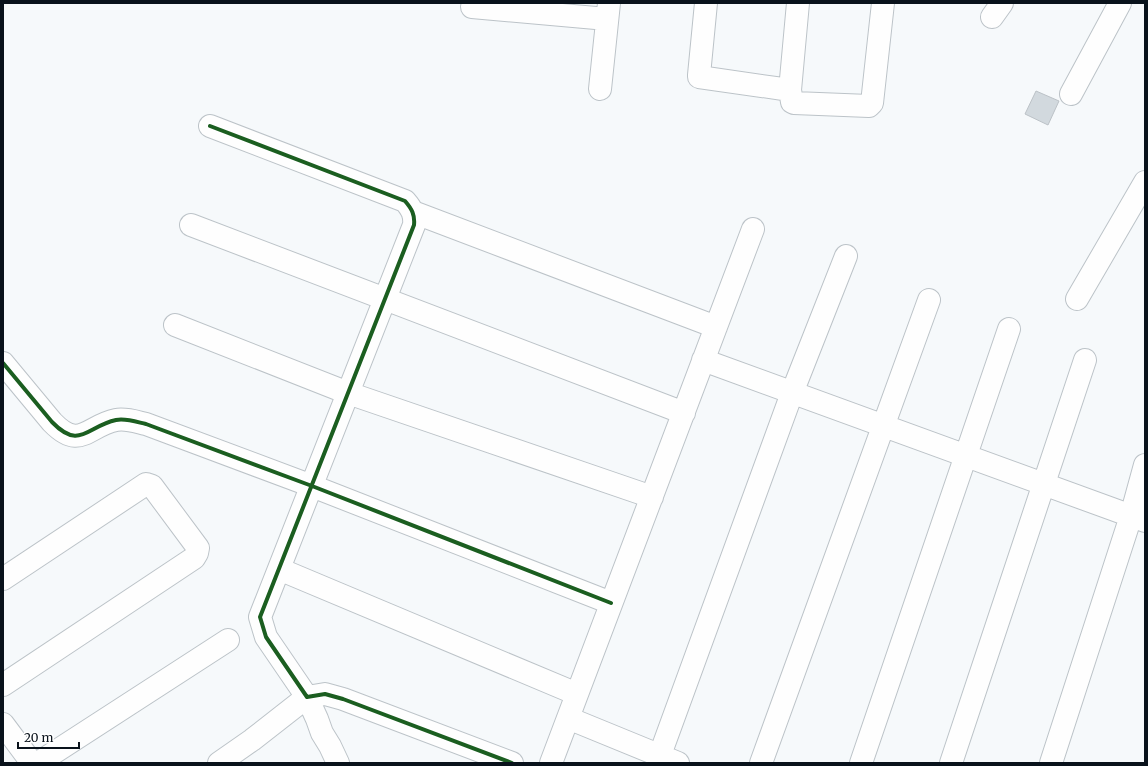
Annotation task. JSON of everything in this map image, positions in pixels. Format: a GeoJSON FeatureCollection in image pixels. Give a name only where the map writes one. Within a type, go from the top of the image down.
{"type":"FeatureCollection","features":[{"type":"Feature","properties":{"kind":"street"},"geometry":{"type":"LineString","coordinates":[[706,3],[699,77],[790,90]]}},
{"type":"Feature","properties":{"kind":"street"},"geometry":{"type":"LineString","coordinates":[[798,3],[790,90],[792,102],[870,106],[872,103],[883,3]]}},
{"type":"Feature","properties":{"kind":"street"},"geometry":{"type":"LineString","coordinates":[[1071,94],[1120,3]]}},
{"type":"Feature","properties":{"kind":"street"},"geometry":{"type":"LineString","coordinates":[[472,7],[608,11],[600,89]]}},
{"type":"Feature","properties":{"kind":"street"},"geometry":{"type":"LineString","coordinates":[[210,126],[405,201],[413,212],[414,225],[260,617],[266,637],[307,697],[318,719],[322,733],[338,763]]}},
{"type":"Feature","properties":{"kind":"street"},"geometry":{"type":"LineString","coordinates":[[1077,299],[1145,182]]}},
{"type":"Feature","properties":{"kind":"street"},"geometry":{"type":"LineString","coordinates":[[413,212],[716,327]]}},
{"type":"Feature","properties":{"kind":"street"},"geometry":{"type":"LineString","coordinates":[[191,225],[684,413]]}},
{"type":"Feature","properties":{"kind":"street"},"geometry":{"type":"LineString","coordinates":[[551,763],[753,229]]}},
{"type":"Feature","properties":{"kind":"street"},"geometry":{"type":"LineString","coordinates":[[568,718],[665,760],[792,393],[846,256]]}},
{"type":"Feature","properties":{"kind":"street"},"geometry":{"type":"LineString","coordinates":[[761,763],[929,300]]}},
{"type":"Feature","properties":{"kind":"street"},"geometry":{"type":"LineString","coordinates":[[175,325],[348,393],[652,497]]}},
{"type":"Feature","properties":{"kind":"street"},"geometry":{"type":"LineString","coordinates":[[861,763],[1010,329]]}},
{"type":"Feature","properties":{"kind":"street"},"geometry":{"type":"LineString","coordinates":[[703,360],[1138,518]]}},
{"type":"Feature","properties":{"kind":"street"},"geometry":{"type":"LineString","coordinates":[[951,763],[1085,360]]}},
{"type":"Feature","properties":{"kind":"street"},"geometry":{"type":"LineString","coordinates":[[3,363],[52,422],[66,434],[78,436],[106,423],[117,420],[129,420],[146,424],[312,486],[611,603]]}},
{"type":"Feature","properties":{"kind":"street"},"geometry":{"type":"LineString","coordinates":[[1051,763],[1138,518],[1145,465]]}},
{"type":"Feature","properties":{"kind":"street"},"geometry":{"type":"LineString","coordinates":[[3,579],[146,484],[152,486],[198,548],[194,558],[3,685]]}},
{"type":"Feature","properties":{"kind":"street"},"geometry":{"type":"LineString","coordinates":[[279,569],[577,694]]}},
{"type":"Feature","properties":{"kind":"street"},"geometry":{"type":"LineString","coordinates":[[38,763],[228,640]]}},
{"type":"Feature","properties":{"kind":"street"},"geometry":{"type":"LineString","coordinates":[[219,763],[252,740],[307,697],[325,694],[334,696],[512,763]]}},
{"type":"Feature","properties":{"kind":"street"},"geometry":{"type":"LineString","coordinates":[[3,724],[32,763]]}},
{"type":"Feature","properties":{"kind":"building"},"geometry":{"type":"Polygon","coordinates":[[[1036,91],[1059,101],[1048,125],[1025,114],[1036,91]]]}},
{"type":"Feature","properties":{"kind":"cycle path"},"geometry":{"type":"LineString","coordinates":[[210,126],[405,201],[411,209],[414,218],[414,225],[260,617],[266,637],[307,697],[325,694],[343,699],[512,763]]}},
{"type":"Feature","properties":{"kind":"cycle path"},"geometry":{"type":"LineString","coordinates":[[3,363],[52,422],[70,435],[77,436],[84,434],[106,423],[116,420],[128,420],[146,424],[312,486],[611,603]]}}]}
